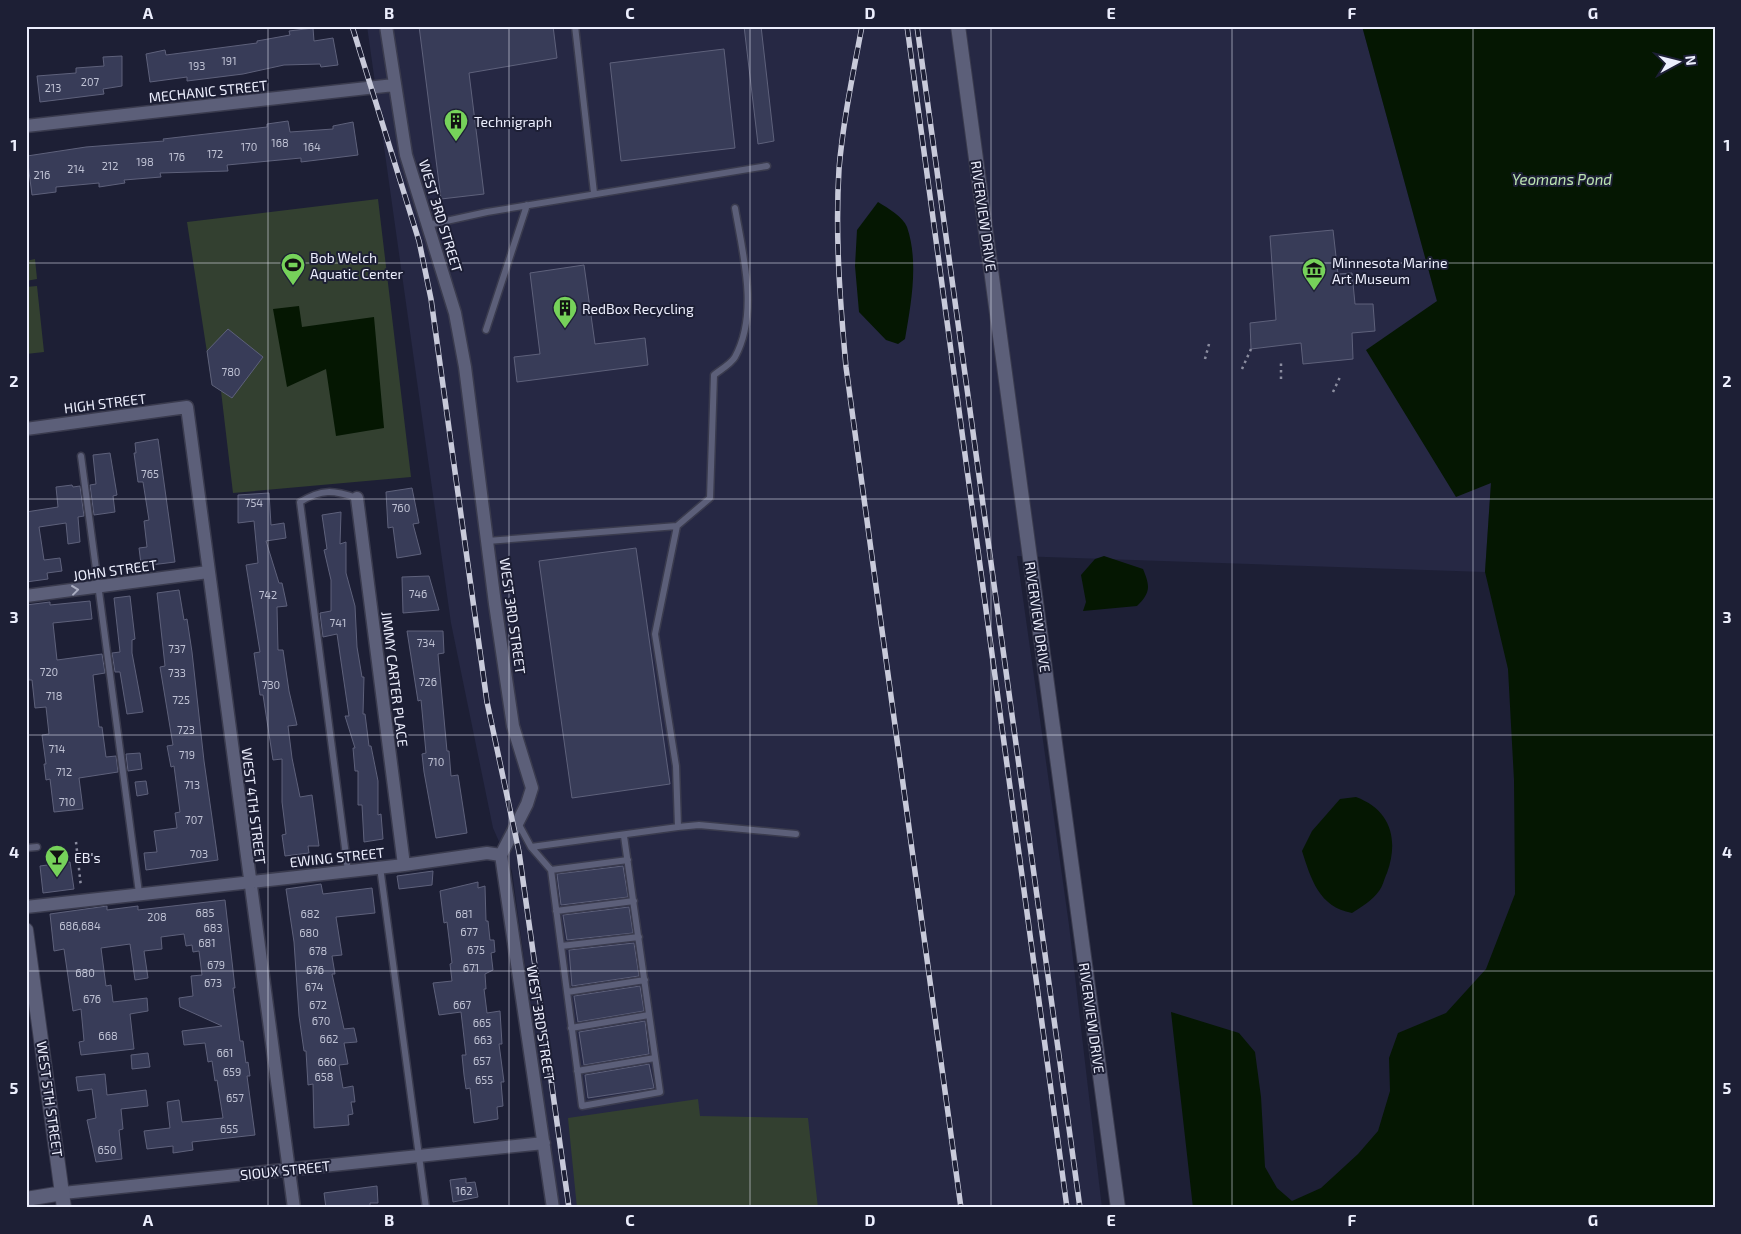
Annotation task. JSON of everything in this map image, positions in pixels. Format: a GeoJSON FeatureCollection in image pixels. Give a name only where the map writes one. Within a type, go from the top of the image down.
{"type":"FeatureCollection","features":[{"type":"Feature","properties":{"kind":"street","name":"WEST 3RD STREET"},"geometry":{"type":"LineString","coordinates":[[386,26],[406,155],[455,313],[465,367],[487,541],[514,726],[532,788],[518,823],[501,855],[553,1208]]}},
{"type":"Feature","properties":{"kind":"street","name":"RIVERVIEW DRIVE"},"geometry":{"type":"LineString","coordinates":[[958,26],[1118,1208]]}},
{"type":"Feature","properties":{"kind":"street","name":"MECHANIC STREET"},"geometry":{"type":"LineString","coordinates":[[26,126],[394,85]]}},
{"type":"Feature","properties":{"kind":"street","name":"HIGH STREET"},"geometry":{"type":"LineString","coordinates":[[26,429],[187,407]]}},
{"type":"Feature","properties":{"kind":"street","name":"WEST 4TH STREET"},"geometry":{"type":"LineString","coordinates":[[187,407],[294,1208]]}},
{"type":"Feature","properties":{"kind":"street","name":"JIMMY CARTER PLACE"},"geometry":{"type":"LineString","coordinates":[[357,498],[404,865]]}},
{"type":"Feature","properties":{"kind":"street","name":"JOHN STREET"},"geometry":{"type":"LineString","coordinates":[[26,596],[208,572]]}},
{"type":"Feature","properties":{"kind":"street","name":"EWING STREET"},"geometry":{"type":"LineString","coordinates":[[26,907],[404,865],[487,853],[501,855]]}},
{"type":"Feature","properties":{"kind":"street","name":"WEST 5TH STREET"},"geometry":{"type":"LineString","coordinates":[[26,930],[64,1208]]}},
{"type":"Feature","properties":{"kind":"street","name":"SIOUX STREET"},"geometry":{"type":"LineString","coordinates":[[26,1199],[544,1143]]}},
{"type":"Feature","properties":{"kind":"lane"},"geometry":{"type":"LineString","coordinates":[[575,26],[594,194]]}},
{"type":"Feature","properties":{"kind":"lane"},"geometry":{"type":"LineString","coordinates":[[428,225],[527,205],[767,166]]}},
{"type":"Feature","properties":{"kind":"lane"},"geometry":{"type":"LineString","coordinates":[[486,330],[527,205]]}},
{"type":"Feature","properties":{"kind":"lane"},"geometry":{"type":"LineString","coordinates":[[487,541],[677,526],[710,498],[714,375],[734,359],[746,325],[746,276],[735,208]]}},
{"type":"Feature","properties":{"kind":"lane"},"geometry":{"type":"LineString","coordinates":[[81,456],[139,893]]}},
{"type":"Feature","properties":{"kind":"lane"},"geometry":{"type":"LineString","coordinates":[[348,870],[300,502],[318,492],[344,493],[357,498]]}},
{"type":"Feature","properties":{"kind":"lane"},"geometry":{"type":"LineString","coordinates":[[677,526],[655,634],[676,766],[678,827]]}},
{"type":"Feature","properties":{"kind":"lane"},"geometry":{"type":"LineString","coordinates":[[518,823],[531,847],[551,870],[582,1106],[660,1092],[624,836]]}},
{"type":"Feature","properties":{"kind":"lane"},"geometry":{"type":"LineString","coordinates":[[531,847],[699,825],[796,834]]}},
{"type":"Feature","properties":{"kind":"lane"},"geometry":{"type":"LineString","coordinates":[[26,848],[37,847]]}},
{"type":"Feature","properties":{"kind":"lane"},"geometry":{"type":"LineString","coordinates":[[551,870],[628,860]]}},
{"type":"Feature","properties":{"kind":"lane"},"geometry":{"type":"LineString","coordinates":[[380,867],[426,1208]]}},
{"type":"Feature","properties":{"kind":"lane"},"geometry":{"type":"LineString","coordinates":[[556,911],[634,901]]}},
{"type":"Feature","properties":{"kind":"lane"},"geometry":{"type":"LineString","coordinates":[[561,946],[639,937]]}},
{"type":"Feature","properties":{"kind":"lane"},"geometry":{"type":"LineString","coordinates":[[567,992],[644,980]]}},
{"type":"Feature","properties":{"kind":"lane"},"geometry":{"type":"LineString","coordinates":[[572,1028],[649,1016]]}},
{"type":"Feature","properties":{"kind":"lane"},"geometry":{"type":"LineString","coordinates":[[577,1071],[655,1058]]}},
{"type":"Feature","properties":{"kind":"path"},"geometry":{"type":"LineString","coordinates":[[1205,359],[1209,344]]}},
{"type":"Feature","properties":{"kind":"path"},"geometry":{"type":"LineString","coordinates":[[1242,369],[1251,349]]}},
{"type":"Feature","properties":{"kind":"path"},"geometry":{"type":"LineString","coordinates":[[1281,362],[1281,379]]}},
{"type":"Feature","properties":{"kind":"path"},"geometry":{"type":"LineString","coordinates":[[1333,392],[1340,376]]}},
{"type":"Feature","properties":{"kind":"path"},"geometry":{"type":"LineString","coordinates":[[76,842],[83,900]]}},
{"type":"Feature","properties":{"kind":"shaded area"},"geometry":{"type":"Polygon","coordinates":[[[367,26],[1362,26],[1437,301],[1491,482],[1485,572],[1017,556],[1069,925],[1102,1208],[558,1208],[512,871],[493,828],[451,623],[367,26]]]}},
{"type":"Feature","properties":{"kind":"shaded area","name":"Bob Welch Aquatic Center"},"geometry":{"type":"Polygon","coordinates":[[[378,199],[411,477],[233,493],[221,391],[212,385],[187,222],[378,199]]]}},
{"type":"Feature","properties":{"kind":"shaded area"},"geometry":{"type":"Polygon","coordinates":[[[35,259],[37,279],[26,281],[26,261],[35,259]]]}},
{"type":"Feature","properties":{"kind":"shaded area"},"geometry":{"type":"Polygon","coordinates":[[[37,286],[44,352],[26,354],[26,287],[37,286]]]}},
{"type":"Feature","properties":{"kind":"shaded area"},"geometry":{"type":"Polygon","coordinates":[[[698,1099],[700,1116],[808,1118],[818,1208],[577,1208],[568,1118],[698,1099]]]}},
{"type":"Feature","properties":{"kind":"water","name":"Yeomans Pond"},"geometry":{"type":"Polygon","coordinates":[[[1362,26],[1715,26],[1715,1208],[1193,1208],[1171,1012],[1239,1033],[1255,1052],[1261,1097],[1265,1167],[1277,1188],[1292,1201],[1321,1188],[1358,1154],[1378,1131],[1390,1091],[1389,1058],[1398,1033],[1446,1013],[1486,969],[1515,894],[1514,780],[1508,669],[1485,572],[1491,483],[1456,497],[1366,350],[1437,301],[1362,26]]]}},
{"type":"Feature","properties":{"kind":"water"},"geometry":{"type":"Polygon","coordinates":[[[878,202],[895,213],[905,223],[911,240],[913,254],[913,283],[905,339],[898,344],[886,340],[859,312],[855,266],[857,230],[878,202]]]}},
{"type":"Feature","properties":{"kind":"water"},"geometry":{"type":"Polygon","coordinates":[[[299,306],[302,327],[374,317],[384,428],[336,436],[326,369],[287,387],[273,309],[299,306]]]}},
{"type":"Feature","properties":{"kind":"water"},"geometry":{"type":"Polygon","coordinates":[[[1104,556],[1143,569],[1148,589],[1145,597],[1137,606],[1083,611],[1086,602],[1081,575],[1095,559],[1104,556]]]}},
{"type":"Feature","properties":{"kind":"water"},"geometry":{"type":"Polygon","coordinates":[[[1356,797],[1368,803],[1384,818],[1392,838],[1392,849],[1391,861],[1380,889],[1370,901],[1352,913],[1341,910],[1324,898],[1313,881],[1302,851],[1312,831],[1340,799],[1356,797]]]}},
{"type":"Feature","properties":{"kind":"building","name":"Technigraph"},"geometry":{"type":"Polygon","coordinates":[[[419,26],[553,26],[557,58],[469,73],[484,194],[441,199],[419,26]]]}},
{"type":"Feature","properties":{"kind":"building"},"geometry":{"type":"Polygon","coordinates":[[[744,26],[761,26],[774,141],[758,144],[744,26]]]}},
{"type":"Feature","properties":{"kind":"building"},"geometry":{"type":"Polygon","coordinates":[[[313,28],[314,41],[333,38],[338,65],[321,67],[320,64],[284,65],[243,74],[187,81],[187,77],[150,82],[146,54],[165,50],[166,55],[257,43],[257,41],[290,35],[289,31],[313,28]]]}},
{"type":"Feature","properties":{"kind":"building"},"geometry":{"type":"Polygon","coordinates":[[[724,49],[735,148],[621,161],[610,63],[724,49]]]}},
{"type":"Feature","properties":{"kind":"building"},"geometry":{"type":"Polygon","coordinates":[[[122,56],[122,86],[103,89],[104,94],[40,102],[37,76],[76,73],[76,68],[104,66],[103,57],[122,56]]]}},
{"type":"Feature","properties":{"kind":"building"},"geometry":{"type":"Polygon","coordinates":[[[288,121],[290,132],[333,129],[333,126],[353,122],[358,155],[301,162],[301,158],[227,165],[228,171],[160,173],[161,177],[124,180],[125,183],[99,187],[99,183],[56,187],[56,192],[32,195],[27,156],[86,147],[164,141],[163,139],[267,127],[267,124],[288,121]]]}},
{"type":"Feature","properties":{"kind":"building","name":"Minnesota Marine Art Museum"},"geometry":{"type":"Polygon","coordinates":[[[1333,230],[1338,274],[1352,273],[1355,304],[1373,304],[1375,331],[1352,333],[1353,359],[1303,364],[1301,343],[1251,349],[1250,323],[1276,320],[1270,236],[1333,230]]]}},
{"type":"Feature","properties":{"kind":"building","name":"RedBox Recycling"},"geometry":{"type":"Polygon","coordinates":[[[584,265],[595,344],[645,338],[648,365],[517,382],[514,357],[540,354],[530,273],[584,265]]]}},
{"type":"Feature","properties":{"kind":"building"},"geometry":{"type":"Polygon","coordinates":[[[228,329],[263,357],[232,398],[212,385],[207,351],[228,329]]]}},
{"type":"Feature","properties":{"kind":"building"},"geometry":{"type":"Polygon","coordinates":[[[158,439],[175,562],[151,565],[150,563],[141,564],[139,548],[147,547],[144,521],[149,520],[143,482],[138,482],[134,453],[136,453],[135,443],[158,439]]]}},
{"type":"Feature","properties":{"kind":"building"},"geometry":{"type":"Polygon","coordinates":[[[110,453],[117,495],[113,496],[115,512],[94,515],[90,485],[96,484],[93,455],[110,453]]]}},
{"type":"Feature","properties":{"kind":"building"},"geometry":{"type":"Polygon","coordinates":[[[72,485],[73,487],[80,486],[84,516],[78,517],[80,542],[68,544],[66,523],[39,527],[44,560],[60,558],[62,571],[47,573],[48,579],[26,582],[26,512],[58,507],[56,487],[72,485]]]}},
{"type":"Feature","properties":{"kind":"building"},"geometry":{"type":"Polygon","coordinates":[[[412,488],[419,523],[413,524],[421,554],[397,558],[393,527],[388,528],[386,492],[412,488]]]}},
{"type":"Feature","properties":{"kind":"building"},"geometry":{"type":"Polygon","coordinates":[[[269,493],[271,525],[284,523],[286,538],[266,541],[279,583],[282,583],[287,606],[277,607],[278,650],[283,650],[289,691],[297,725],[288,726],[292,758],[300,797],[312,795],[319,846],[308,846],[309,853],[285,856],[282,835],[286,834],[282,802],[282,759],[273,760],[263,695],[260,695],[254,653],[260,652],[246,565],[258,563],[254,521],[238,523],[238,495],[269,493]]]}},
{"type":"Feature","properties":{"kind":"building"},"geometry":{"type":"Polygon","coordinates":[[[341,512],[340,544],[346,542],[346,573],[355,606],[357,647],[362,677],[364,677],[363,714],[365,714],[369,746],[371,746],[378,781],[378,815],[381,814],[383,839],[364,842],[362,805],[358,805],[358,771],[355,771],[353,748],[355,748],[345,716],[349,716],[337,634],[323,637],[320,613],[331,611],[331,580],[324,550],[327,549],[322,515],[341,512]]]}},
{"type":"Feature","properties":{"kind":"building"},"geometry":{"type":"Polygon","coordinates":[[[636,548],[670,784],[572,798],[539,561],[636,548]]]}},
{"type":"Feature","properties":{"kind":"building"},"geometry":{"type":"Polygon","coordinates":[[[429,576],[439,610],[403,613],[402,577],[429,576]]]}},
{"type":"Feature","properties":{"kind":"building"},"geometry":{"type":"Polygon","coordinates":[[[179,590],[184,620],[187,619],[192,652],[204,761],[218,860],[146,870],[144,853],[157,852],[154,831],[177,828],[175,813],[180,812],[174,766],[171,767],[167,746],[173,745],[160,667],[165,666],[157,593],[179,590]]]}},
{"type":"Feature","properties":{"kind":"building"},"geometry":{"type":"Polygon","coordinates":[[[130,596],[135,639],[132,640],[132,653],[143,712],[127,714],[120,672],[115,672],[112,653],[120,652],[114,598],[130,596]]]}},
{"type":"Feature","properties":{"kind":"building"},"geometry":{"type":"Polygon","coordinates":[[[90,601],[92,619],[53,623],[57,660],[102,654],[105,673],[93,675],[99,727],[102,727],[106,757],[116,756],[118,772],[79,778],[83,809],[54,812],[50,779],[46,780],[44,764],[46,764],[42,735],[49,734],[46,707],[35,708],[32,680],[29,680],[27,668],[26,605],[90,601]]]}},
{"type":"Feature","properties":{"kind":"building"},"geometry":{"type":"Polygon","coordinates":[[[407,631],[443,631],[444,653],[438,654],[447,751],[449,751],[451,776],[458,775],[467,833],[436,838],[422,754],[426,753],[421,700],[418,701],[407,631]]]}},
{"type":"Feature","properties":{"kind":"building"},"geometry":{"type":"Polygon","coordinates":[[[140,753],[142,769],[128,771],[126,754],[140,753]]]}},
{"type":"Feature","properties":{"kind":"building"},"geometry":{"type":"Polygon","coordinates":[[[146,781],[148,794],[137,796],[135,782],[146,781]]]}},
{"type":"Feature","properties":{"kind":"building","name":"EB's"},"geometry":{"type":"Polygon","coordinates":[[[70,862],[74,889],[43,893],[40,866],[70,862]]]}},
{"type":"Feature","properties":{"kind":"building"},"geometry":{"type":"Polygon","coordinates":[[[623,866],[628,897],[561,905],[557,874],[623,866]]]}},
{"type":"Feature","properties":{"kind":"building"},"geometry":{"type":"Polygon","coordinates":[[[433,871],[432,885],[399,889],[397,876],[433,871]]]}},
{"type":"Feature","properties":{"kind":"building"},"geometry":{"type":"Polygon","coordinates":[[[478,882],[478,888],[485,886],[486,921],[488,921],[490,940],[494,940],[495,952],[491,953],[493,970],[485,974],[486,989],[484,989],[487,1013],[500,1011],[502,1044],[499,1044],[504,1082],[501,1082],[503,1106],[497,1107],[498,1119],[474,1123],[470,1088],[466,1089],[464,1075],[462,1055],[466,1055],[461,1012],[439,1015],[433,983],[452,981],[450,964],[452,963],[447,922],[444,923],[440,891],[478,882]]]}},
{"type":"Feature","properties":{"kind":"building"},"geometry":{"type":"Polygon","coordinates":[[[321,884],[323,894],[372,888],[375,913],[336,917],[342,955],[332,956],[335,974],[332,974],[344,1029],[354,1028],[357,1042],[344,1043],[348,1064],[339,1065],[343,1088],[353,1086],[355,1102],[351,1102],[353,1114],[348,1115],[349,1125],[314,1128],[313,1084],[308,1085],[306,1051],[304,1051],[299,1016],[294,942],[286,889],[321,884]]]}},
{"type":"Feature","properties":{"kind":"building"},"geometry":{"type":"Polygon","coordinates":[[[225,900],[235,988],[233,988],[240,1041],[243,1041],[246,1063],[248,1062],[250,1076],[247,1076],[255,1135],[192,1142],[193,1150],[173,1153],[173,1146],[147,1149],[144,1131],[170,1128],[167,1102],[179,1100],[182,1122],[223,1118],[217,1080],[215,1081],[212,1061],[208,1062],[205,1043],[184,1045],[182,1031],[222,1026],[180,1007],[179,998],[193,996],[191,976],[202,975],[199,951],[193,952],[192,945],[186,946],[184,934],[161,937],[162,949],[144,951],[148,978],[135,980],[130,944],[101,948],[106,986],[111,985],[113,1002],[147,998],[148,1011],[130,1014],[134,1049],[81,1055],[79,1042],[84,1041],[81,1009],[73,1011],[64,949],[54,951],[50,914],[107,906],[107,910],[138,906],[138,910],[225,900]]]}},
{"type":"Feature","properties":{"kind":"building"},"geometry":{"type":"Polygon","coordinates":[[[629,907],[633,933],[567,940],[563,915],[629,907]]]}},
{"type":"Feature","properties":{"kind":"building"},"geometry":{"type":"Polygon","coordinates":[[[634,943],[639,976],[572,986],[569,950],[634,943]]]}},
{"type":"Feature","properties":{"kind":"building"},"geometry":{"type":"Polygon","coordinates":[[[640,986],[644,1011],[578,1022],[574,996],[640,986]]]}},
{"type":"Feature","properties":{"kind":"building"},"geometry":{"type":"Polygon","coordinates":[[[645,1021],[649,1054],[584,1065],[579,1032],[645,1021]]]}},
{"type":"Feature","properties":{"kind":"building"},"geometry":{"type":"Polygon","coordinates":[[[148,1053],[150,1067],[132,1069],[131,1055],[148,1053]]]}},
{"type":"Feature","properties":{"kind":"building"},"geometry":{"type":"Polygon","coordinates":[[[649,1064],[654,1088],[588,1098],[585,1075],[649,1064]]]}},
{"type":"Feature","properties":{"kind":"building"},"geometry":{"type":"Polygon","coordinates":[[[105,1074],[107,1095],[146,1090],[148,1106],[121,1109],[123,1129],[119,1130],[122,1159],[96,1162],[87,1120],[96,1118],[92,1089],[78,1091],[76,1077],[105,1074]]]}},
{"type":"Feature","properties":{"kind":"building"},"geometry":{"type":"Polygon","coordinates":[[[466,1178],[466,1183],[475,1182],[478,1197],[453,1202],[450,1180],[466,1178]]]}},
{"type":"Feature","properties":{"kind":"building"},"geometry":{"type":"Polygon","coordinates":[[[377,1186],[378,1203],[370,1203],[370,1208],[326,1208],[324,1193],[377,1186]]]}},
{"type":"Feature","properties":{"kind":"railway"},"geometry":{"type":"LineString","coordinates":[[352,26],[419,241],[431,299],[487,702],[519,852],[569,1208]]}},
{"type":"Feature","properties":{"kind":"railway"},"geometry":{"type":"LineString","coordinates":[[862,26],[846,115],[839,169],[838,243],[846,367],[961,1208]]}},
{"type":"Feature","properties":{"kind":"railway"},"geometry":{"type":"LineString","coordinates":[[907,26],[1067,1208]]}},
{"type":"Feature","properties":{"kind":"railway"},"geometry":{"type":"LineString","coordinates":[[917,26],[1080,1208]]}},
{"type":"Feature","properties":{"kind":"place","name":"Technigraph"},"geometry":{"type":"Point","coordinates":[456,142]}},
{"type":"Feature","properties":{"kind":"place","name":"Bob Welch Aquatic Center"},"geometry":{"type":"Point","coordinates":[293,286]}},
{"type":"Feature","properties":{"kind":"place","name":"Minnesota Marine Art Museum"},"geometry":{"type":"Point","coordinates":[1314,291]}},
{"type":"Feature","properties":{"kind":"place","name":"RedBox Recycling"},"geometry":{"type":"Point","coordinates":[565,329]}},
{"type":"Feature","properties":{"kind":"place","name":"EB's"},"geometry":{"type":"Point","coordinates":[57,878]}}]}
